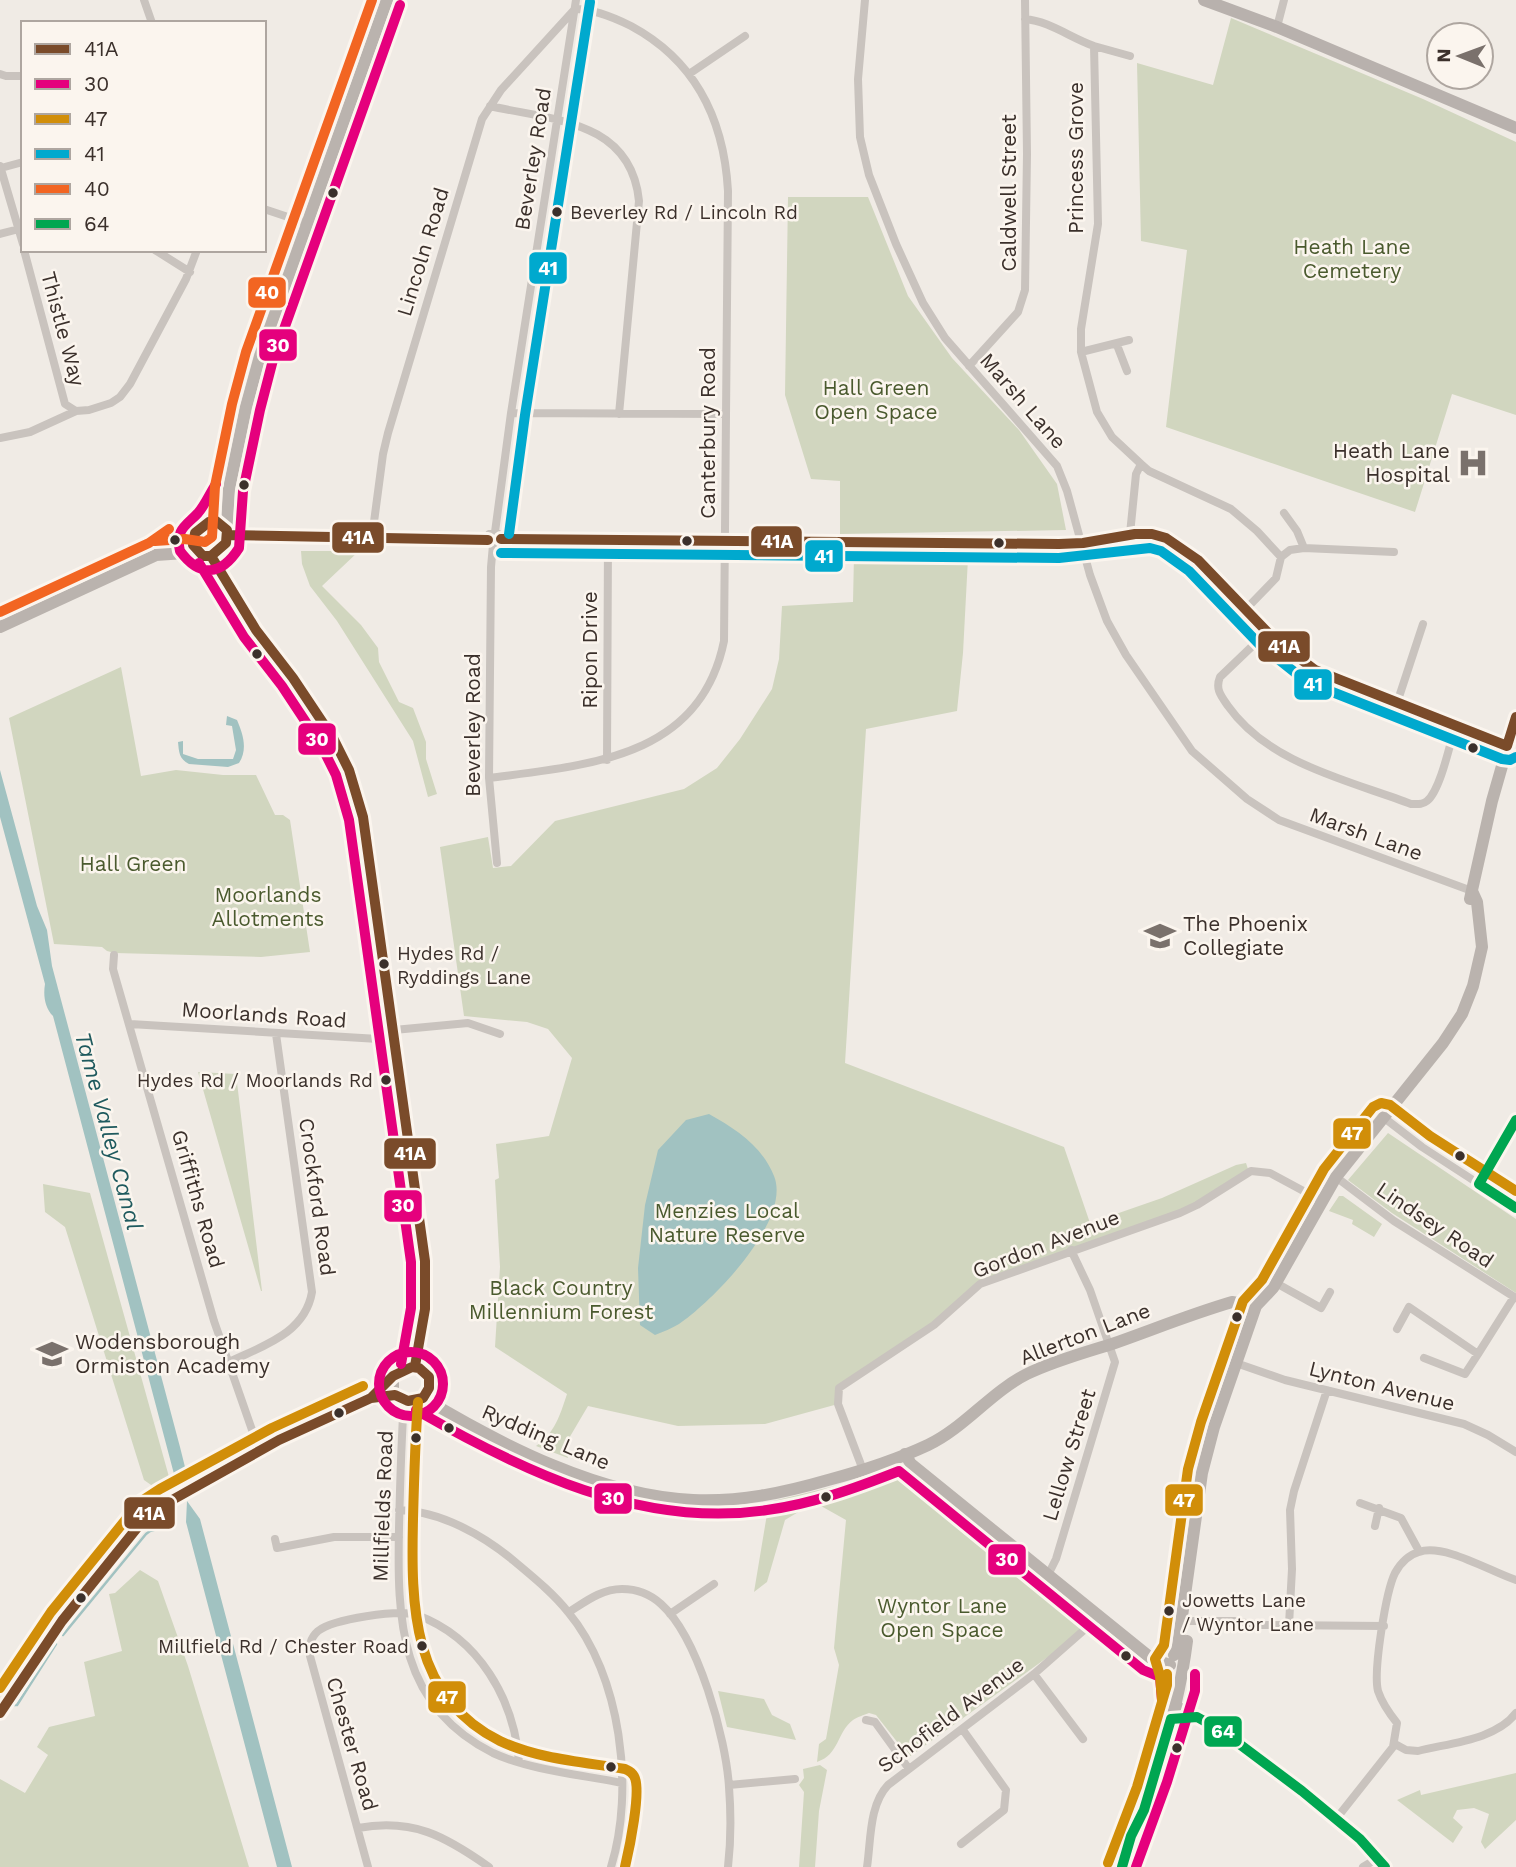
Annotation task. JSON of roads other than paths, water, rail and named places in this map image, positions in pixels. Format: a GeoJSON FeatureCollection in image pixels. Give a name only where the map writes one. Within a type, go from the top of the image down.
{"type":"FeatureCollection","features":[{"type":"Feature","properties":{"kind":"main road"},"geometry":{"type":"LineString","coordinates":[[1205,0],[1277,27],[1516,128]]}},
{"type":"Feature","properties":{"kind":"main road"},"geometry":{"type":"LineString","coordinates":[[1502,121],[1516,122]]}},
{"type":"Feature","properties":{"kind":"street"},"geometry":{"type":"LineString","coordinates":[[144,0],[151,21]]}},
{"type":"Feature","properties":{"kind":"street"},"geometry":{"type":"LineString","coordinates":[[156,555],[205,555],[223,546],[227,531],[229,489],[260,356],[387,0]]}},
{"type":"Feature","properties":{"kind":"street","name":"Marsh Lane"},"geometry":{"type":"LineString","coordinates":[[865,0],[859,53],[858,115],[863,155],[896,244],[923,303],[945,338],[1052,459],[1067,491],[1080,543],[1108,621],[1126,656],[1185,741],[1247,799],[1279,820],[1472,891]]}},
{"type":"Feature","properties":{"kind":"street","name":"Caldwell Street"},"geometry":{"type":"LineString","coordinates":[[969,366],[1018,312],[1025,290],[1025,0]]}},
{"type":"Feature","properties":{"kind":"street"},"geometry":{"type":"LineString","coordinates":[[1277,27],[1284,0]]}},
{"type":"Feature","properties":{"kind":"street","name":"Canterbury Road"},"geometry":{"type":"LineString","coordinates":[[489,778],[607,760],[634,751],[677,725],[688,715],[711,682],[723,641],[725,153],[713,115],[689,74],[663,48],[637,30],[575,4]]}},
{"type":"Feature","properties":{"kind":"street","name":"Lincoln Road"},"geometry":{"type":"LineString","coordinates":[[372,537],[388,433],[471,150],[500,90],[575,4]]}},
{"type":"Feature","properties":{"kind":"street","name":"Beverley Road"},"geometry":{"type":"LineString","coordinates":[[497,863],[489,778],[491,567],[494,541],[489,534],[495,532],[575,4]]}},
{"type":"Feature","properties":{"kind":"street"},"geometry":{"type":"LineString","coordinates":[[1025,19],[1044,23],[1094,46],[1130,55]]}},
{"type":"Feature","properties":{"kind":"street"},"geometry":{"type":"LineString","coordinates":[[689,74],[746,36]]}},
{"type":"Feature","properties":{"kind":"street","name":"Princess Grove"},"geometry":{"type":"LineString","coordinates":[[1094,46],[1098,224],[1080,329],[1081,352],[1097,412],[1112,437],[1149,471],[1231,509],[1282,557]]}},
{"type":"Feature","properties":{"kind":"street"},"geometry":{"type":"LineString","coordinates":[[0,85],[1,74],[21,76]]}},
{"type":"Feature","properties":{"kind":"street"},"geometry":{"type":"LineString","coordinates":[[490,106],[557,118],[584,127],[608,143],[624,160],[638,192],[619,414]]}},
{"type":"Feature","properties":{"kind":"street"},"geometry":{"type":"LineString","coordinates":[[21,162],[0,167],[21,236]]}},
{"type":"Feature","properties":{"kind":"street"},"geometry":{"type":"LineString","coordinates":[[266,210],[306,223]]}},
{"type":"Feature","properties":{"kind":"street"},"geometry":{"type":"LineString","coordinates":[[0,234],[19,229]]}},
{"type":"Feature","properties":{"kind":"street","name":"Thistle Way"},"geometry":{"type":"LineString","coordinates":[[25,252],[65,404],[76,411]]}},
{"type":"Feature","properties":{"kind":"street"},"geometry":{"type":"LineString","coordinates":[[158,252],[190,272]]}},
{"type":"Feature","properties":{"kind":"street"},"geometry":{"type":"LineString","coordinates":[[0,438],[30,432],[76,411],[89,410],[120,397],[130,384],[190,272],[196,252]]}},
{"type":"Feature","properties":{"kind":"street"},"geometry":{"type":"LineString","coordinates":[[1081,352],[1129,340]]}},
{"type":"Feature","properties":{"kind":"street"},"geometry":{"type":"LineString","coordinates":[[1117,345],[1127,371]]}},
{"type":"Feature","properties":{"kind":"street"},"geometry":{"type":"LineString","coordinates":[[511,413],[726,414]]}},
{"type":"Feature","properties":{"kind":"street"},"geometry":{"type":"LineString","coordinates":[[1130,534],[1136,474],[1141,464]]}},
{"type":"Feature","properties":{"kind":"street"},"geometry":{"type":"LineString","coordinates":[[0,627],[156,555],[209,522],[229,489]]}},
{"type":"Feature","properties":{"kind":"street"},"geometry":{"type":"LineString","coordinates":[[1284,513],[1297,531],[1304,548]]}},
{"type":"Feature","properties":{"kind":"street"},"geometry":{"type":"LineString","coordinates":[[209,522],[216,521],[227,531],[494,541],[1080,543],[1130,534],[1155,534],[1178,544],[1191,555],[1266,633],[1289,653],[1315,670],[1507,746]]}},
{"type":"Feature","properties":{"kind":"street"},"geometry":{"type":"LineString","coordinates":[[197,530],[192,541],[205,555],[256,630],[293,678],[332,738],[349,770],[363,817],[425,1261],[425,1309],[415,1366]]}},
{"type":"Feature","properties":{"kind":"street","name":"Ripon Drive"},"geometry":{"type":"LineString","coordinates":[[607,760],[608,540]]}},
{"type":"Feature","properties":{"kind":"street"},"geometry":{"type":"LineString","coordinates":[[1245,610],[1276,578],[1282,557],[1290,550],[1304,548],[1394,552]]}},
{"type":"Feature","properties":{"kind":"street"},"geometry":{"type":"LineString","coordinates":[[1396,703],[1423,624]]}},
{"type":"Feature","properties":{"kind":"street"},"geometry":{"type":"LineString","coordinates":[[1266,633],[1220,677],[1217,684],[1219,694],[1232,712],[1258,738],[1286,756],[1410,804],[1422,804],[1428,801],[1435,788],[1455,727]]}},
{"type":"Feature","properties":{"kind":"street"},"geometry":{"type":"LineString","coordinates":[[1122,1867],[1131,1836],[1144,1810],[1181,1687],[1175,1661],[1202,1473],[1214,1427],[1256,1306],[1275,1286],[1336,1178],[1453,1030],[1468,1002],[1479,958],[1470,905],[1472,891],[1492,802],[1516,716]]}},
{"type":"Feature","properties":{"kind":"street","name":"Griffiths Road"},"geometry":{"type":"LineString","coordinates":[[114,955],[113,968],[228,1363],[259,1450]]}},
{"type":"Feature","properties":{"kind":"street","name":"Moorlands Road"},"geometry":{"type":"LineString","coordinates":[[130,1024],[276,1034],[395,1035],[468,1023],[500,1034]]}},
{"type":"Feature","properties":{"kind":"street","name":"Crockford Road"},"geometry":{"type":"LineString","coordinates":[[228,1363],[295,1327],[307,1311],[312,1292],[276,1034]]}},
{"type":"Feature","properties":{"kind":"street"},"geometry":{"type":"LineString","coordinates":[[1383,1117],[1422,1147],[1516,1208]]}},
{"type":"Feature","properties":{"kind":"street"},"geometry":{"type":"LineString","coordinates":[[1479,1184],[1516,1120]]}},
{"type":"Feature","properties":{"kind":"street","name":"Gordon Avenue"},"geometry":{"type":"LineString","coordinates":[[863,1471],[838,1404],[839,1388],[934,1325],[980,1284],[1197,1205],[1251,1171],[1270,1173],[1322,1201]]}},
{"type":"Feature","properties":{"kind":"street","name":"Lindsey Road"},"geometry":{"type":"LineString","coordinates":[[1336,1178],[1394,1222],[1515,1298]]}},
{"type":"Feature","properties":{"kind":"street","name":"Lellow Street"},"geometry":{"type":"LineString","coordinates":[[1048,1575],[1056,1559],[1115,1362],[1090,1290],[1072,1251]]}},
{"type":"Feature","properties":{"kind":"street"},"geometry":{"type":"LineString","coordinates":[[1275,1286],[1321,1308],[1330,1292]]}},
{"type":"Feature","properties":{"kind":"street"},"geometry":{"type":"LineString","coordinates":[[1424,1358],[1465,1374],[1515,1298]]}},
{"type":"Feature","properties":{"kind":"street","name":"Allerton Lane"},"geometry":{"type":"LineString","coordinates":[[905,1454],[930,1444],[1027,1374],[1232,1302],[1256,1306]]}},
{"type":"Feature","properties":{"kind":"street"},"geometry":{"type":"LineString","coordinates":[[1397,1329],[1409,1307],[1478,1353]]}},
{"type":"Feature","properties":{"kind":"street","name":"Lynton Avenue"},"geometry":{"type":"LineString","coordinates":[[1236,1363],[1285,1380],[1464,1424],[1516,1452]]}},
{"type":"Feature","properties":{"kind":"street"},"geometry":{"type":"LineString","coordinates":[[0,1713],[43,1646],[149,1513],[259,1450],[371,1398],[402,1369],[415,1366],[429,1377],[429,1388],[423,1398],[411,1402],[400,1398],[371,1398]]}},
{"type":"Feature","properties":{"kind":"street"},"geometry":{"type":"LineString","coordinates":[[393,1379],[392,1386],[400,1398]]}},
{"type":"Feature","properties":{"kind":"street"},"geometry":{"type":"LineString","coordinates":[[1289,1625],[1292,1569],[1290,1510],[1327,1390]]}},
{"type":"Feature","properties":{"kind":"street","name":"Millfields Road"},"geometry":{"type":"LineString","coordinates":[[400,1398],[399,1612],[404,1641],[413,1667],[433,1703],[472,1741],[496,1754],[519,1762],[622,1783]]}},
{"type":"Feature","properties":{"kind":"street","name":"Rydding Lane"},"geometry":{"type":"LineString","coordinates":[[423,1398],[473,1429],[552,1464],[610,1485],[661,1497],[716,1500],[765,1496],[863,1471],[905,1454]]}},
{"type":"Feature","properties":{"kind":"street"},"geometry":{"type":"LineString","coordinates":[[905,1454],[911,1464],[1156,1661],[1175,1661]]}},
{"type":"Feature","properties":{"kind":"street"},"geometry":{"type":"LineString","coordinates":[[1360,1503],[1380,1508],[1401,1518],[1419,1551]]}},
{"type":"Feature","properties":{"kind":"street"},"geometry":{"type":"LineString","coordinates":[[1375,1526],[1380,1508]]}},
{"type":"Feature","properties":{"kind":"street"},"geometry":{"type":"LineString","coordinates":[[399,1510],[415,1510],[444,1519],[491,1543],[534,1578],[569,1612],[596,1659],[617,1726],[622,1783],[620,1823],[611,1867]]}},
{"type":"Feature","properties":{"kind":"street"},"geometry":{"type":"LineString","coordinates":[[275,1539],[277,1548],[334,1537],[398,1537]]}},
{"type":"Feature","properties":{"kind":"street"},"geometry":{"type":"LineString","coordinates":[[1336,1819],[1395,1744],[1397,1723],[1384,1705],[1378,1689],[1377,1672],[1391,1583],[1396,1571],[1419,1551],[1436,1550],[1516,1580]]}},
{"type":"Feature","properties":{"kind":"street"},"geometry":{"type":"LineString","coordinates":[[1175,1661],[1188,1621],[1186,1581]]}},
{"type":"Feature","properties":{"kind":"street"},"geometry":{"type":"LineString","coordinates":[[670,1614],[714,1584]]}},
{"type":"Feature","properties":{"kind":"street"},"geometry":{"type":"LineString","coordinates":[[569,1612],[597,1595],[622,1589],[646,1594],[659,1602],[670,1614],[694,1655],[714,1711],[723,1748],[729,1785],[728,1867]]}},
{"type":"Feature","properties":{"kind":"street","name":"Millfields Road"},"geometry":{"type":"LineString","coordinates":[[399,1612],[418,1616],[444,1629],[484,1665],[499,1689],[510,1715],[519,1762]]}},
{"type":"Feature","properties":{"kind":"street","name":"Chester Road"},"geometry":{"type":"LineString","coordinates":[[368,1867],[309,1646],[316,1633],[324,1627],[357,1618],[399,1612]]}},
{"type":"Feature","properties":{"kind":"street","name":"Schofield Avenue"},"geometry":{"type":"LineString","coordinates":[[867,1867],[875,1805],[880,1792],[1034,1674],[1100,1616]]}},
{"type":"Feature","properties":{"kind":"street"},"geometry":{"type":"LineString","coordinates":[[1179,1634],[1184,1629],[1185,1621],[1384,1626]]}},
{"type":"Feature","properties":{"kind":"street"},"geometry":{"type":"LineString","coordinates":[[1034,1674],[1083,1739]]}},
{"type":"Feature","properties":{"kind":"street"},"geometry":{"type":"LineString","coordinates":[[1175,1703],[1222,1731],[1336,1819],[1381,1863]]}},
{"type":"Feature","properties":{"kind":"street"},"geometry":{"type":"LineString","coordinates":[[1395,1744],[1406,1750],[1418,1751],[1493,1733],[1508,1724],[1516,1713]]}},
{"type":"Feature","properties":{"kind":"street"},"geometry":{"type":"LineString","coordinates":[[1171,1719],[1197,1717]]}},
{"type":"Feature","properties":{"kind":"street"},"geometry":{"type":"LineString","coordinates":[[866,1720],[875,1722],[909,1769]]}},
{"type":"Feature","properties":{"kind":"street"},"geometry":{"type":"LineString","coordinates":[[961,1844],[1004,1810],[1006,1800],[1006,1790],[963,1730]]}},
{"type":"Feature","properties":{"kind":"street"},"geometry":{"type":"LineString","coordinates":[[729,1785],[795,1779]]}},
{"type":"Feature","properties":{"kind":"street"},"geometry":{"type":"LineString","coordinates":[[1131,1867],[1141,1837],[1144,1810]]}},
{"type":"Feature","properties":{"kind":"street"},"geometry":{"type":"LineString","coordinates":[[358,1828],[395,1825],[429,1832],[463,1848],[489,1867]]}},
{"type":"Feature","properties":{"kind":"street"},"geometry":{"type":"LineString","coordinates":[[1363,1867],[1381,1863]]}},
{"type":"Feature","properties":{"kind":"water"},"geometry":{"type":"Polygon","coordinates":[[[227,716],[237,720],[243,736],[244,747],[239,763],[228,767],[189,764],[183,760],[178,742],[183,741],[183,754],[198,759],[233,759],[236,750],[232,726],[226,725],[227,716]]]}},
{"type":"Feature","properties":{"kind":"water"},"geometry":{"type":"Polygon","coordinates":[[[0,770],[37,906],[47,930],[52,966],[180,1447],[186,1471],[181,1478],[174,1474],[53,1016],[45,1002],[45,984],[0,817],[0,770]]]}},
{"type":"Feature","properties":{"kind":"water"},"geometry":{"type":"Polygon","coordinates":[[[709,1114],[747,1139],[769,1165],[774,1176],[776,1194],[772,1214],[761,1236],[729,1279],[694,1313],[679,1324],[655,1335],[640,1325],[638,1268],[645,1205],[658,1150],[686,1120],[709,1114]]]}},
{"type":"Feature","properties":{"kind":"water"},"geometry":{"type":"Polygon","coordinates":[[[187,1501],[200,1519],[292,1867],[277,1867],[186,1522],[187,1501]]]}},
{"type":"Feature","properties":{"kind":"waterway"},"geometry":{"type":"LineString","coordinates":[[63,1635],[146,1534],[161,1528]]}},
{"type":"Feature","properties":{"kind":"waterway"},"geometry":{"type":"LineString","coordinates":[[14,1705],[17,1705],[56,1644]]}},
{"type":"Feature","properties":{"kind":"place","name":"Beverley Rd / Lincoln Rd"},"geometry":{"type":"Point","coordinates":[557,212]}},
{"type":"Feature","properties":{"kind":"place","name":"Heath Lane Hospital"},"geometry":{"type":"Point","coordinates":[1473,463]}},
{"type":"Feature","properties":{"kind":"place","name":"The Phoenix Collegiate"},"geometry":{"type":"Point","coordinates":[1160,936]}},
{"type":"Feature","properties":{"kind":"place","name":"Hydes Rd / Ryddings Lane"},"geometry":{"type":"Point","coordinates":[384,964]}},
{"type":"Feature","properties":{"kind":"place","name":"Hydes Rd / Moorlands Rd"},"geometry":{"type":"Point","coordinates":[386,1080]}},
{"type":"Feature","properties":{"kind":"place","name":"Wodensborough Ormiston Academy"},"geometry":{"type":"Point","coordinates":[52,1354]}},
{"type":"Feature","properties":{"kind":"place","name":"Jowetts Lane / Wyntor Lane"},"geometry":{"type":"Point","coordinates":[1169,1611]}},
{"type":"Feature","properties":{"kind":"place","name":"Millfield Rd / Chester Road"},"geometry":{"type":"Point","coordinates":[422,1646]}},
{"type":"Feature","properties":{"kind":"park label","name":"Heath Lane Cemetery"},"geometry":{"type":"Point","coordinates":[1352,259]}},
{"type":"Feature","properties":{"kind":"park label","name":"Hall Green Open Space"},"geometry":{"type":"Point","coordinates":[876,400]}},
{"type":"Feature","properties":{"kind":"park label","name":"Hall Green"},"geometry":{"type":"Point","coordinates":[133,864]}},
{"type":"Feature","properties":{"kind":"park label","name":"Moorlands Allotments"},"geometry":{"type":"Point","coordinates":[268,907]}},
{"type":"Feature","properties":{"kind":"park label","name":"Menzies Local Nature Reserve"},"geometry":{"type":"Point","coordinates":[727,1223]}},
{"type":"Feature","properties":{"kind":"park label","name":"Black Country Millennium Forest"},"geometry":{"type":"Point","coordinates":[561,1300]}},
{"type":"Feature","properties":{"kind":"park label","name":"Wyntor Lane Open Space"},"geometry":{"type":"Point","coordinates":[942,1618]}},
{"type":"Feature","properties":{"kind":"water label","name":"Tame Valley Canal"},"geometry":{"type":"Point","coordinates":[109,1131]}}]}
